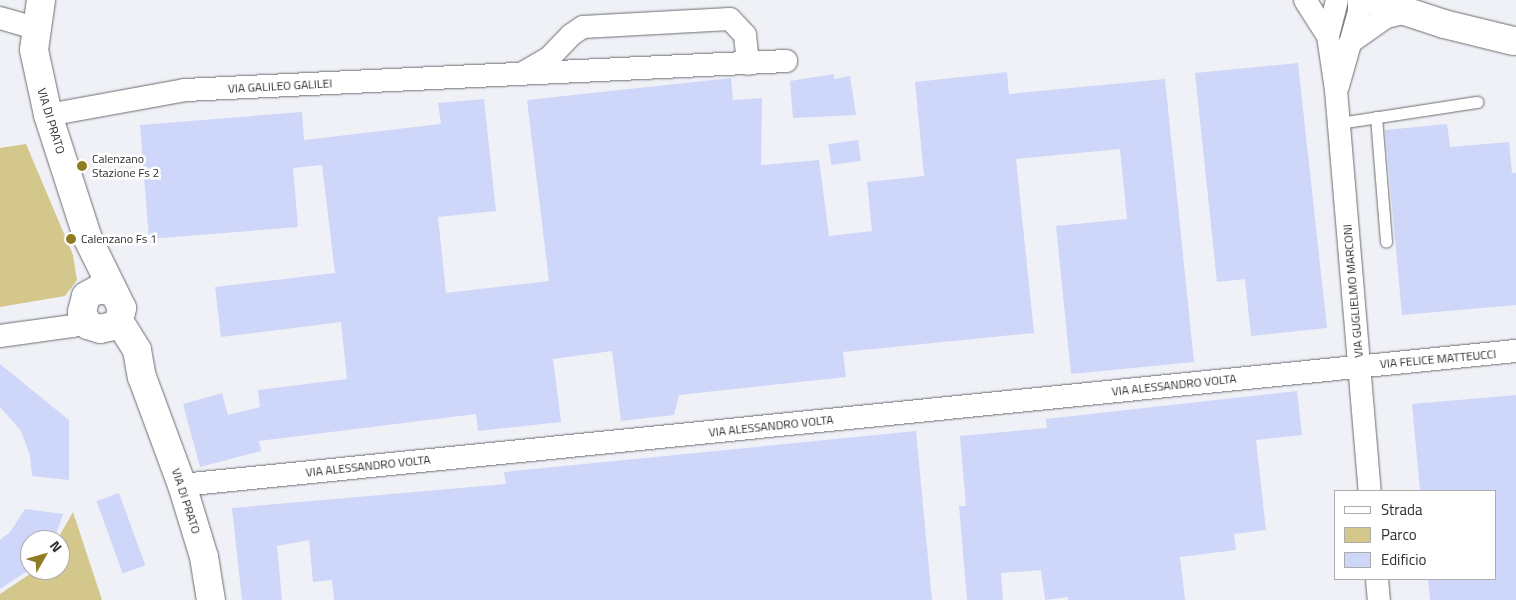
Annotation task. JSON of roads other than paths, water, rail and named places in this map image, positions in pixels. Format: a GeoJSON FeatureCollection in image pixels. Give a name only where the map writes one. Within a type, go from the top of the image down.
{"type":"FeatureCollection","features":[{"type":"Feature","properties":{"kind":"main road","name":"VIA DI PRATO"},"geometry":{"type":"LineString","coordinates":[[41,0],[35,28],[38,76],[48,115],[103,291],[122,308],[103,323]]}},
{"type":"Feature","properties":{"kind":"main road"},"geometry":{"type":"LineString","coordinates":[[1371,0],[1444,8],[1515,41]]}},
{"type":"Feature","properties":{"kind":"main road","name":"VIA DI PRATO"},"geometry":{"type":"LineString","coordinates":[[103,291],[82,304],[137,350],[142,377],[182,485],[204,557],[211,600]]}},
{"type":"Feature","properties":{"kind":"street","name":"VIA GUGLIELMO MARCONI"},"geometry":{"type":"LineString","coordinates":[[1305,0],[1328,36]]}},
{"type":"Feature","properties":{"kind":"street","name":"VIA GUGLIELMO MARCONI"},"geometry":{"type":"LineString","coordinates":[[1336,0],[1328,36],[1336,90],[1370,490]]}},
{"type":"Feature","properties":{"kind":"street","name":"VIA GUGLIELMO MARCONI"},"geometry":{"type":"LineString","coordinates":[[1336,90],[1352,41],[1360,0]]}},
{"type":"Feature","properties":{"kind":"street"},"geometry":{"type":"LineString","coordinates":[[1352,41],[1386,17],[1414,6]]}},
{"type":"Feature","properties":{"kind":"street"},"geometry":{"type":"LineString","coordinates":[[0,18],[35,28]]}},
{"type":"Feature","properties":{"kind":"street","name":"VIA GALILEO GALILEI"},"geometry":{"type":"LineString","coordinates":[[515,76],[549,58],[584,27],[730,19],[745,35],[748,64]]}},
{"type":"Feature","properties":{"kind":"street"},"geometry":{"type":"LineString","coordinates":[[564,43],[565,62],[578,73]]}},
{"type":"Feature","properties":{"kind":"street","name":"VIA GALILEO GALILEI"},"geometry":{"type":"LineString","coordinates":[[48,115],[185,90],[578,73],[786,61]]}},
{"type":"Feature","properties":{"kind":"street"},"geometry":{"type":"LineString","coordinates":[[0,336],[103,323]]}},
{"type":"Feature","properties":{"kind":"street","name":"VIA FELICE MATTEUCCI"},"geometry":{"type":"LineString","coordinates":[[1360,366],[1516,351]]}},
{"type":"Feature","properties":{"kind":"street","name":"VIA ALESSANDRO VOLTA"},"geometry":{"type":"LineString","coordinates":[[182,485],[1360,366]]}},
{"type":"Feature","properties":{"kind":"street"},"geometry":{"type":"LineString","coordinates":[[1377,580],[1379,600]]}},
{"type":"Feature","properties":{"kind":"lane"},"geometry":{"type":"LineString","coordinates":[[1339,123],[1478,102]]}},
{"type":"Feature","properties":{"kind":"lane"},"geometry":{"type":"LineString","coordinates":[[1376,117],[1386,242]]}},
{"type":"Feature","properties":{"kind":"place","name":"Calenzano Stazione Fs 2"},"geometry":{"type":"Point","coordinates":[82,166]}},
{"type":"Feature","properties":{"kind":"place","name":"Calenzano Fs 1"},"geometry":{"type":"Point","coordinates":[71,239]}}]}
